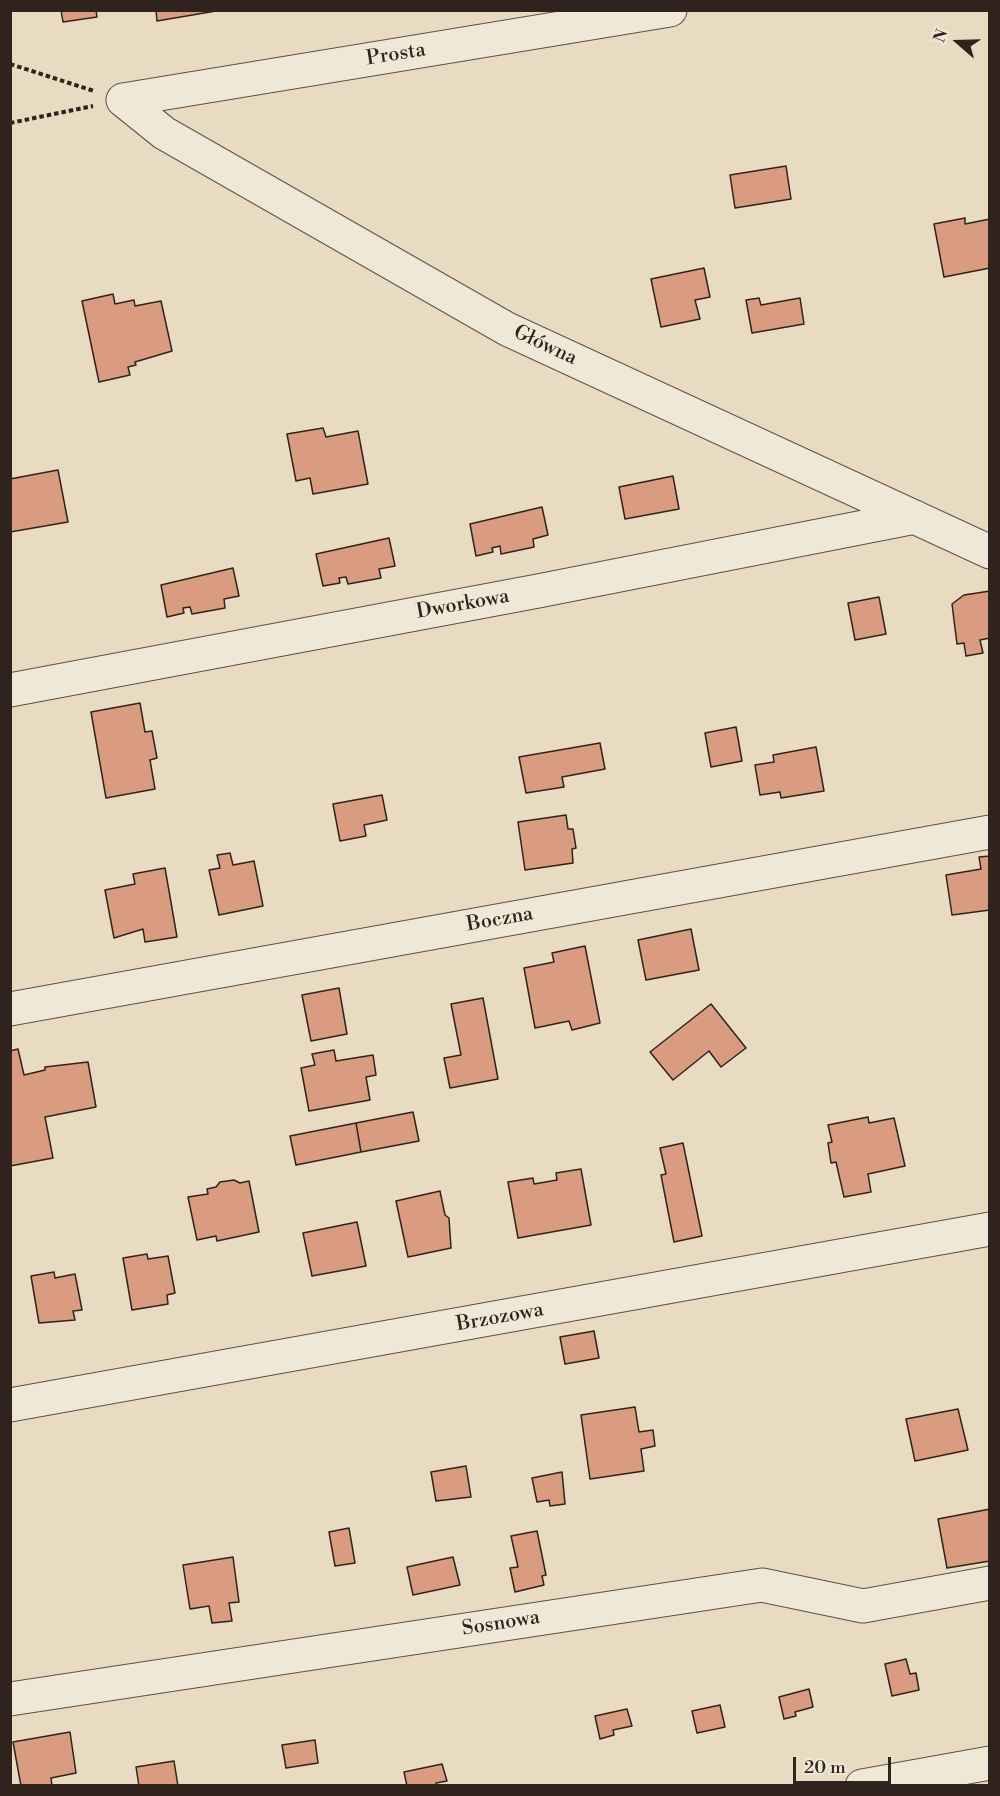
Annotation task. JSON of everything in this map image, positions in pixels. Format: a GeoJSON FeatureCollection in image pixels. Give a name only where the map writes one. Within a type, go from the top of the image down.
{"type":"FeatureCollection","features":[{"type":"Feature","properties":{"kind":"street","name":"Prosta"},"geometry":{"type":"LineString","coordinates":[[123,100],[670,10]]}},
{"type":"Feature","properties":{"kind":"street","name":"Główna"},"geometry":{"type":"LineString","coordinates":[[123,100],[164,134],[507,329],[990,552]]}},
{"type":"Feature","properties":{"kind":"street","name":"Dworkowa"},"geometry":{"type":"LineString","coordinates":[[10,690],[538,591],[915,517]]}},
{"type":"Feature","properties":{"kind":"street","name":"Boczna"},"geometry":{"type":"LineString","coordinates":[[10,1009],[990,832]]}},
{"type":"Feature","properties":{"kind":"street","name":"Brzozowa"},"geometry":{"type":"LineString","coordinates":[[10,1405],[990,1229]]}},
{"type":"Feature","properties":{"kind":"street","name":"Sosnowa"},"geometry":{"type":"LineString","coordinates":[[10,1699],[762,1585],[863,1606],[990,1583]]}},
{"type":"Feature","properties":{"kind":"street"},"geometry":{"type":"LineString","coordinates":[[862,1785],[990,1763]]}},
{"type":"Feature","properties":{"kind":"path"},"geometry":{"type":"LineString","coordinates":[[10,64],[123,100]]}},
{"type":"Feature","properties":{"kind":"path"},"geometry":{"type":"LineString","coordinates":[[10,123],[123,100]]}},
{"type":"Feature","properties":{"kind":"building"},"geometry":{"type":"Polygon","coordinates":[[[61,10],[96,10],[97,17],[63,22],[61,10]]]}},
{"type":"Feature","properties":{"kind":"building"},"geometry":{"type":"Polygon","coordinates":[[[156,10],[215,10],[216,11],[157,21],[156,10]]]}},
{"type":"Feature","properties":{"kind":"building"},"geometry":{"type":"Polygon","coordinates":[[[786,166],[791,199],[735,208],[730,175],[786,166]]]}},
{"type":"Feature","properties":{"kind":"building"},"geometry":{"type":"Polygon","coordinates":[[[965,218],[965,224],[990,219],[990,268],[944,277],[934,224],[965,218]]]}},
{"type":"Feature","properties":{"kind":"building"},"geometry":{"type":"Polygon","coordinates":[[[704,268],[710,297],[695,300],[700,319],[661,327],[651,279],[704,268]]]}},
{"type":"Feature","properties":{"kind":"building"},"geometry":{"type":"Polygon","coordinates":[[[113,294],[115,304],[134,300],[135,306],[161,301],[172,351],[135,362],[136,365],[128,367],[130,375],[99,382],[82,301],[113,294]]]}},
{"type":"Feature","properties":{"kind":"building"},"geometry":{"type":"Polygon","coordinates":[[[759,298],[761,305],[800,298],[804,324],[752,333],[746,300],[759,298]]]}},
{"type":"Feature","properties":{"kind":"building"},"geometry":{"type":"Polygon","coordinates":[[[323,428],[326,437],[358,431],[368,484],[313,494],[310,478],[296,481],[287,434],[323,428]]]}},
{"type":"Feature","properties":{"kind":"building"},"geometry":{"type":"Polygon","coordinates":[[[58,470],[68,522],[10,532],[10,479],[58,470]]]}},
{"type":"Feature","properties":{"kind":"building"},"geometry":{"type":"Polygon","coordinates":[[[673,476],[679,509],[625,519],[619,487],[673,476]]]}},
{"type":"Feature","properties":{"kind":"building"},"geometry":{"type":"Polygon","coordinates":[[[542,507],[548,535],[533,539],[534,547],[501,554],[500,546],[492,548],[493,552],[476,556],[470,524],[542,507]]]}},
{"type":"Feature","properties":{"kind":"building"},"geometry":{"type":"Polygon","coordinates":[[[389,538],[395,566],[379,569],[381,578],[348,584],[346,577],[339,578],[340,583],[323,586],[316,554],[389,538]]]}},
{"type":"Feature","properties":{"kind":"building"},"geometry":{"type":"Polygon","coordinates":[[[233,568],[239,596],[224,599],[225,608],[192,614],[190,607],[183,608],[184,613],[167,617],[161,585],[233,568]]]}},
{"type":"Feature","properties":{"kind":"building"},"geometry":{"type":"Polygon","coordinates":[[[990,591],[990,638],[980,640],[983,653],[966,656],[964,643],[957,644],[952,604],[964,595],[990,591]]]}},
{"type":"Feature","properties":{"kind":"building"},"geometry":{"type":"Polygon","coordinates":[[[879,597],[886,634],[855,640],[848,603],[879,597]]]}},
{"type":"Feature","properties":{"kind":"building"},"geometry":{"type":"Polygon","coordinates":[[[140,703],[145,732],[152,731],[157,758],[150,760],[155,789],[106,798],[91,712],[140,703]]]}},
{"type":"Feature","properties":{"kind":"building"},"geometry":{"type":"Polygon","coordinates":[[[736,727],[742,761],[711,767],[705,733],[736,727]]]}},
{"type":"Feature","properties":{"kind":"building"},"geometry":{"type":"Polygon","coordinates":[[[600,743],[605,769],[562,777],[564,787],[526,793],[519,757],[600,743]]]}},
{"type":"Feature","properties":{"kind":"building"},"geometry":{"type":"Polygon","coordinates":[[[816,747],[824,791],[781,798],[780,792],[760,795],[755,765],[774,762],[773,755],[816,747]]]}},
{"type":"Feature","properties":{"kind":"building"},"geometry":{"type":"Polygon","coordinates":[[[382,795],[387,820],[364,825],[366,836],[340,841],[333,804],[382,795]]]}},
{"type":"Feature","properties":{"kind":"building"},"geometry":{"type":"Polygon","coordinates":[[[566,815],[568,829],[573,829],[576,848],[572,849],[573,863],[525,870],[518,822],[566,815]]]}},
{"type":"Feature","properties":{"kind":"building"},"geometry":{"type":"Polygon","coordinates":[[[230,853],[233,865],[254,861],[263,906],[219,915],[209,870],[220,868],[217,855],[230,853]]]}},
{"type":"Feature","properties":{"kind":"building"},"geometry":{"type":"Polygon","coordinates":[[[990,856],[990,910],[952,915],[946,875],[981,869],[979,857],[990,856]]]}},
{"type":"Feature","properties":{"kind":"building"},"geometry":{"type":"Polygon","coordinates":[[[165,868],[177,937],[145,942],[143,929],[114,938],[105,890],[135,884],[133,874],[165,868]]]}},
{"type":"Feature","properties":{"kind":"building"},"geometry":{"type":"Polygon","coordinates":[[[691,929],[699,970],[646,980],[638,940],[691,929]]]}},
{"type":"Feature","properties":{"kind":"building"},"geometry":{"type":"Polygon","coordinates":[[[585,946],[600,1023],[572,1030],[569,1021],[535,1028],[524,968],[554,962],[552,953],[585,946]]]}},
{"type":"Feature","properties":{"kind":"building"},"geometry":{"type":"Polygon","coordinates":[[[339,988],[347,1034],[311,1041],[302,995],[339,988]]]}},
{"type":"Feature","properties":{"kind":"building"},"geometry":{"type":"Polygon","coordinates":[[[483,998],[498,1079],[450,1088],[444,1058],[461,1055],[451,1004],[483,998]]]}},
{"type":"Feature","properties":{"kind":"building"},"geometry":{"type":"Polygon","coordinates":[[[711,1004],[746,1048],[721,1067],[709,1051],[673,1080],[650,1052],[711,1004]]]}},
{"type":"Feature","properties":{"kind":"building"},"geometry":{"type":"Polygon","coordinates":[[[18,1049],[24,1075],[45,1070],[45,1067],[88,1062],[96,1107],[45,1117],[53,1158],[10,1166],[10,1051],[18,1049]]]}},
{"type":"Feature","properties":{"kind":"building"},"geometry":{"type":"Polygon","coordinates":[[[334,1050],[336,1061],[373,1055],[376,1075],[366,1077],[370,1100],[309,1111],[301,1068],[315,1065],[312,1054],[334,1050]]]}},
{"type":"Feature","properties":{"kind":"building"},"geometry":{"type":"Polygon","coordinates":[[[413,1112],[419,1141],[361,1152],[356,1123],[413,1112]]]}},
{"type":"Feature","properties":{"kind":"building"},"geometry":{"type":"Polygon","coordinates":[[[868,1117],[869,1123],[894,1118],[905,1166],[868,1174],[871,1192],[844,1197],[836,1162],[831,1163],[828,1143],[832,1142],[828,1125],[868,1117]]]}},
{"type":"Feature","properties":{"kind":"building"},"geometry":{"type":"Polygon","coordinates":[[[356,1123],[361,1152],[296,1165],[290,1136],[356,1123]]]}},
{"type":"Feature","properties":{"kind":"building"},"geometry":{"type":"Polygon","coordinates":[[[683,1143],[702,1236],[674,1242],[661,1175],[666,1174],[660,1148],[683,1143]]]}},
{"type":"Feature","properties":{"kind":"building"},"geometry":{"type":"Polygon","coordinates":[[[581,1169],[591,1225],[518,1238],[508,1182],[533,1178],[534,1184],[557,1180],[556,1173],[581,1169]]]}},
{"type":"Feature","properties":{"kind":"building"},"geometry":{"type":"Polygon","coordinates":[[[234,1180],[240,1183],[249,1181],[259,1232],[217,1241],[216,1236],[197,1240],[188,1197],[208,1194],[207,1189],[216,1187],[220,1182],[234,1180]]]}},
{"type":"Feature","properties":{"kind":"building"},"geometry":{"type":"Polygon","coordinates":[[[440,1191],[445,1215],[449,1218],[451,1248],[408,1257],[396,1201],[440,1191]]]}},
{"type":"Feature","properties":{"kind":"building"},"geometry":{"type":"Polygon","coordinates":[[[357,1222],[366,1266],[312,1276],[303,1233],[357,1222]]]}},
{"type":"Feature","properties":{"kind":"building"},"geometry":{"type":"Polygon","coordinates":[[[147,1254],[148,1259],[168,1256],[175,1293],[167,1295],[168,1304],[132,1310],[123,1258],[147,1254]]]}},
{"type":"Feature","properties":{"kind":"building"},"geometry":{"type":"Polygon","coordinates":[[[54,1272],[55,1278],[75,1274],[82,1310],[73,1311],[75,1320],[39,1323],[31,1276],[54,1272]]]}},
{"type":"Feature","properties":{"kind":"building"},"geometry":{"type":"Polygon","coordinates":[[[594,1331],[599,1358],[565,1364],[560,1337],[594,1331]]]}},
{"type":"Feature","properties":{"kind":"building"},"geometry":{"type":"Polygon","coordinates":[[[635,1407],[639,1432],[653,1430],[655,1446],[641,1449],[644,1471],[590,1479],[581,1415],[635,1407]]]}},
{"type":"Feature","properties":{"kind":"building"},"geometry":{"type":"Polygon","coordinates":[[[958,1409],[968,1450],[915,1461],[906,1419],[958,1409]]]}},
{"type":"Feature","properties":{"kind":"building"},"geometry":{"type":"Polygon","coordinates":[[[466,1466],[471,1497],[436,1501],[431,1472],[466,1466]]]}},
{"type":"Feature","properties":{"kind":"building"},"geometry":{"type":"Polygon","coordinates":[[[562,1472],[565,1504],[550,1506],[549,1500],[537,1502],[532,1478],[562,1472]]]}},
{"type":"Feature","properties":{"kind":"building"},"geometry":{"type":"Polygon","coordinates":[[[990,1509],[990,1561],[947,1568],[938,1519],[990,1509]]]}},
{"type":"Feature","properties":{"kind":"building"},"geometry":{"type":"Polygon","coordinates":[[[349,1528],[355,1563],[335,1566],[329,1532],[349,1528]]]}},
{"type":"Feature","properties":{"kind":"building"},"geometry":{"type":"Polygon","coordinates":[[[537,1531],[546,1575],[542,1576],[544,1585],[515,1592],[510,1568],[518,1567],[511,1536],[537,1531]]]}},
{"type":"Feature","properties":{"kind":"building"},"geometry":{"type":"Polygon","coordinates":[[[233,1557],[239,1602],[229,1603],[232,1621],[212,1623],[209,1606],[190,1609],[183,1565],[233,1557]]]}},
{"type":"Feature","properties":{"kind":"building"},"geometry":{"type":"Polygon","coordinates":[[[453,1557],[460,1585],[413,1595],[407,1567],[453,1557]]]}},
{"type":"Feature","properties":{"kind":"building"},"geometry":{"type":"Polygon","coordinates":[[[906,1659],[910,1674],[916,1673],[919,1690],[892,1696],[885,1664],[906,1659]]]}},
{"type":"Feature","properties":{"kind":"building"},"geometry":{"type":"Polygon","coordinates":[[[809,1689],[813,1707],[795,1712],[796,1716],[784,1719],[779,1697],[809,1689]]]}},
{"type":"Feature","properties":{"kind":"building"},"geometry":{"type":"Polygon","coordinates":[[[720,1705],[725,1727],[697,1733],[692,1711],[720,1705]]]}},
{"type":"Feature","properties":{"kind":"building"},"geometry":{"type":"Polygon","coordinates":[[[627,1709],[632,1726],[613,1730],[614,1735],[600,1739],[595,1716],[627,1709]]]}},
{"type":"Feature","properties":{"kind":"building"},"geometry":{"type":"Polygon","coordinates":[[[70,1732],[76,1773],[51,1778],[52,1786],[21,1786],[13,1742],[70,1732]]]}},
{"type":"Feature","properties":{"kind":"building"},"geometry":{"type":"Polygon","coordinates":[[[315,1740],[318,1763],[286,1768],[282,1745],[315,1740]]]}},
{"type":"Feature","properties":{"kind":"building"},"geometry":{"type":"Polygon","coordinates":[[[174,1761],[178,1786],[139,1786],[136,1767],[174,1761]]]}},
{"type":"Feature","properties":{"kind":"building"},"geometry":{"type":"Polygon","coordinates":[[[442,1764],[447,1781],[436,1783],[437,1786],[407,1786],[404,1772],[442,1764]]]}}]}
